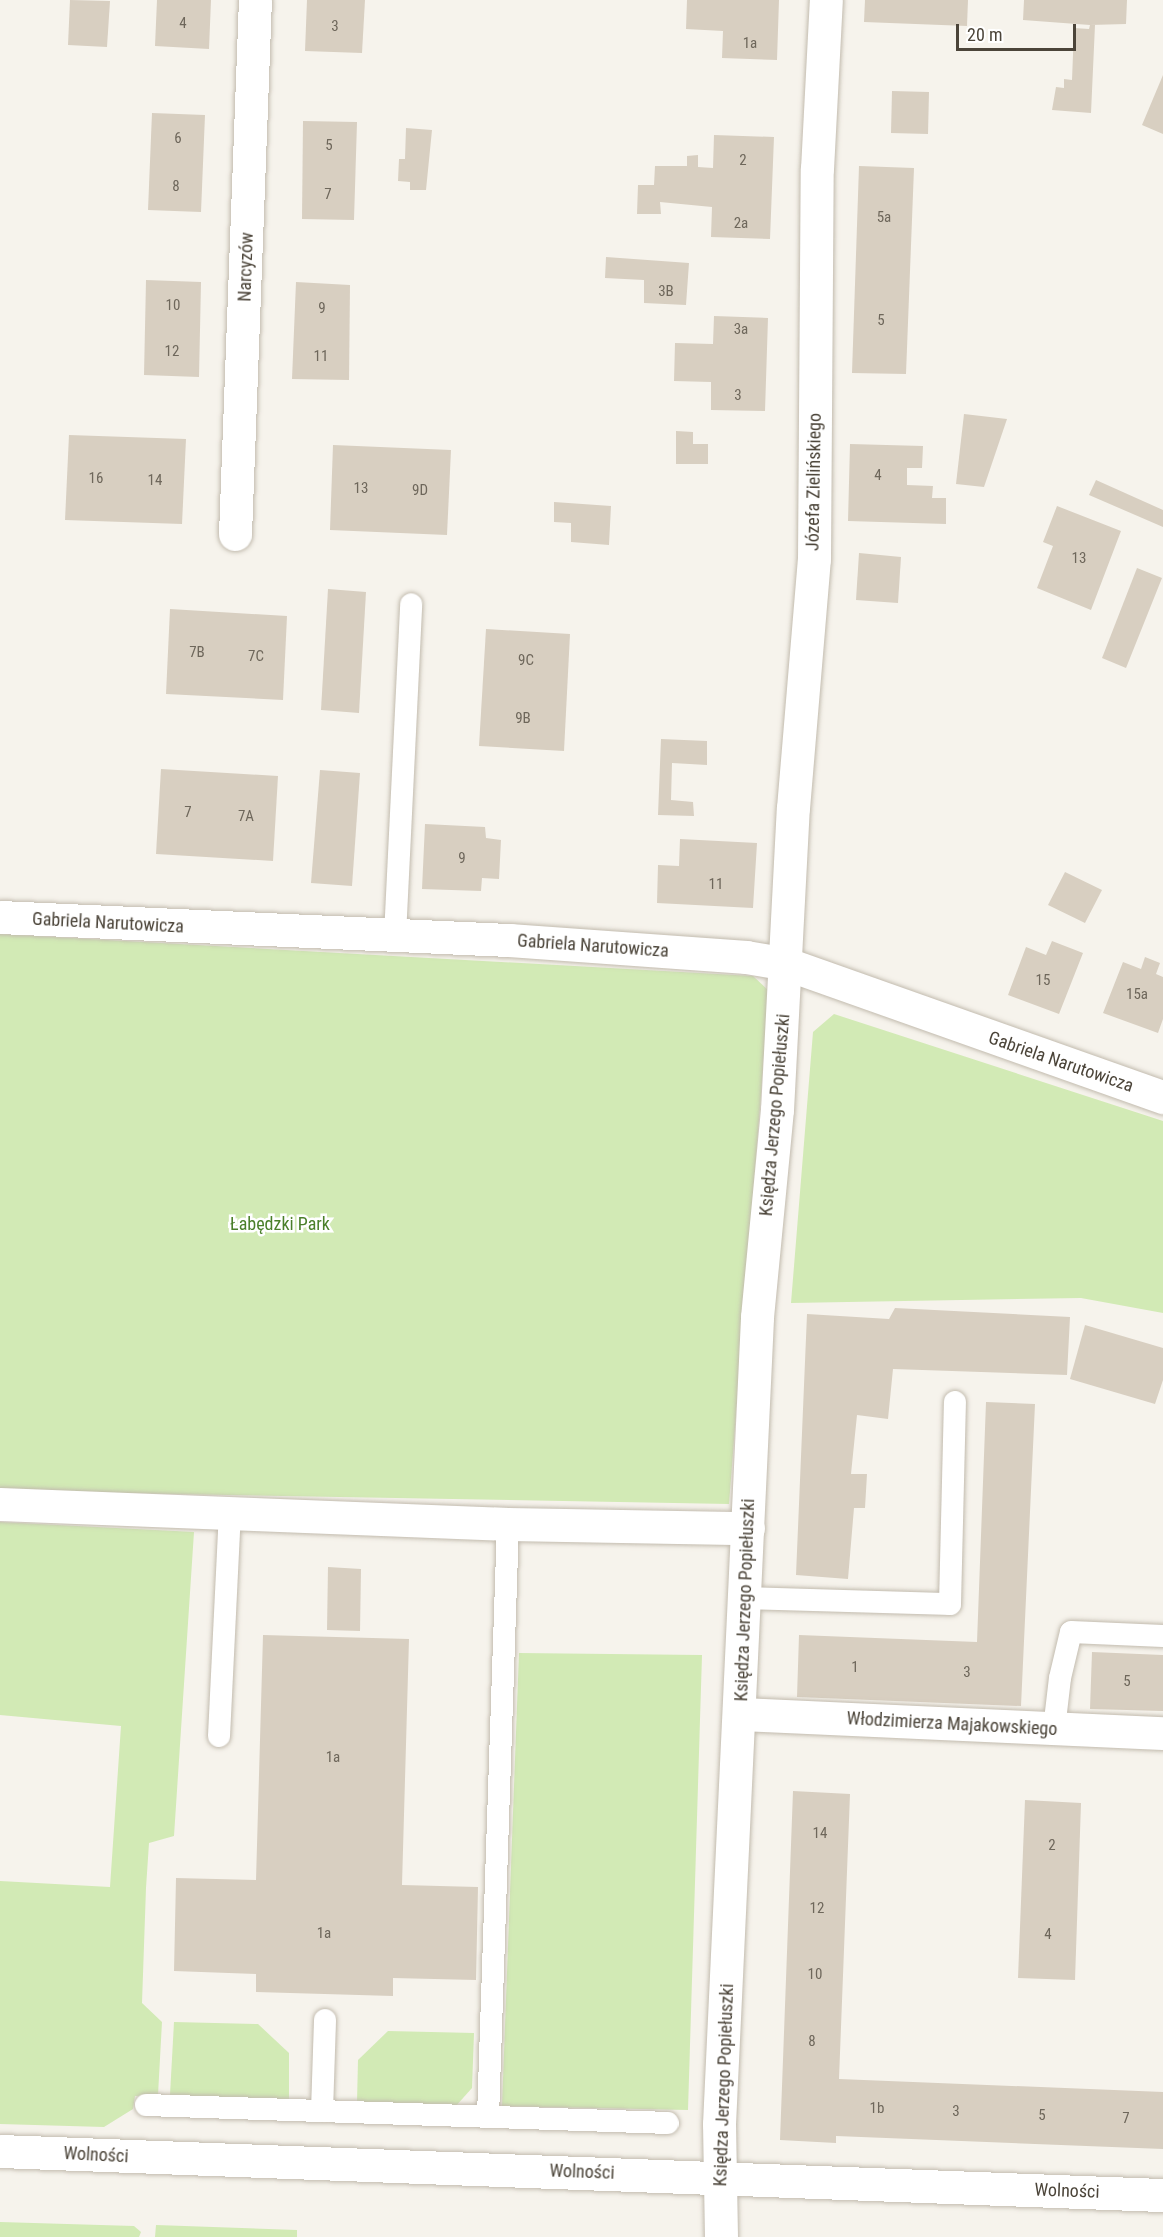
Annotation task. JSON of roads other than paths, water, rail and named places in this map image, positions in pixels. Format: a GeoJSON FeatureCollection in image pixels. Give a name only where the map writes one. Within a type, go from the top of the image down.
{"type":"FeatureCollection","features":[{"type":"Feature","properties":{"kind":"street","name":"Narcyzów"},"geometry":{"type":"LineString","coordinates":[[235,534],[255,0]]}},
{"type":"Feature","properties":{"kind":"street","name":"Józefa Zielińskiego"},"geometry":{"type":"LineString","coordinates":[[787,964],[793,808],[813,559],[817,169],[826,0]]}},
{"type":"Feature","properties":{"kind":"street","name":"Gabriela Narutowicza"},"geometry":{"type":"LineString","coordinates":[[0,917],[509,940],[787,964],[1163,1097]]}},
{"type":"Feature","properties":{"kind":"street","name":"Księdza Jerzego Popiełuszki"},"geometry":{"type":"LineString","coordinates":[[721,2237],[719,2124],[741,1714],[757,1317],[787,964]]}},
{"type":"Feature","properties":{"kind":"street"},"geometry":{"type":"LineString","coordinates":[[0,1504],[508,1524],[748,1528]]}},
{"type":"Feature","properties":{"kind":"street","name":"Włodzimierza Majakowskiego"},"geometry":{"type":"LineString","coordinates":[[741,1714],[1163,1733]]}},
{"type":"Feature","properties":{"kind":"street","name":"Wolności"},"geometry":{"type":"LineString","coordinates":[[0,2151],[1163,2195]]}},
{"type":"Feature","properties":{"kind":"lane"},"geometry":{"type":"LineString","coordinates":[[395,936],[411,604]]}},
{"type":"Feature","properties":{"kind":"lane"},"geometry":{"type":"LineString","coordinates":[[746,1598],[950,1604],[955,1402]]}},
{"type":"Feature","properties":{"kind":"lane"},"geometry":{"type":"LineString","coordinates":[[219,1736],[230,1512]]}},
{"type":"Feature","properties":{"kind":"lane"},"geometry":{"type":"LineString","coordinates":[[488,2117],[508,1524]]}},
{"type":"Feature","properties":{"kind":"lane"},"geometry":{"type":"LineString","coordinates":[[1054,1729],[1060,1678],[1071,1632],[1163,1636]]}},
{"type":"Feature","properties":{"kind":"lane"},"geometry":{"type":"LineString","coordinates":[[322,2111],[325,2020]]}},
{"type":"Feature","properties":{"kind":"lane"},"geometry":{"type":"LineString","coordinates":[[146,2105],[668,2123]]}},
{"type":"Feature","properties":{"kind":"park label","name":"Łabędzki Park"},"geometry":{"type":"Point","coordinates":[280,1224]}}]}
